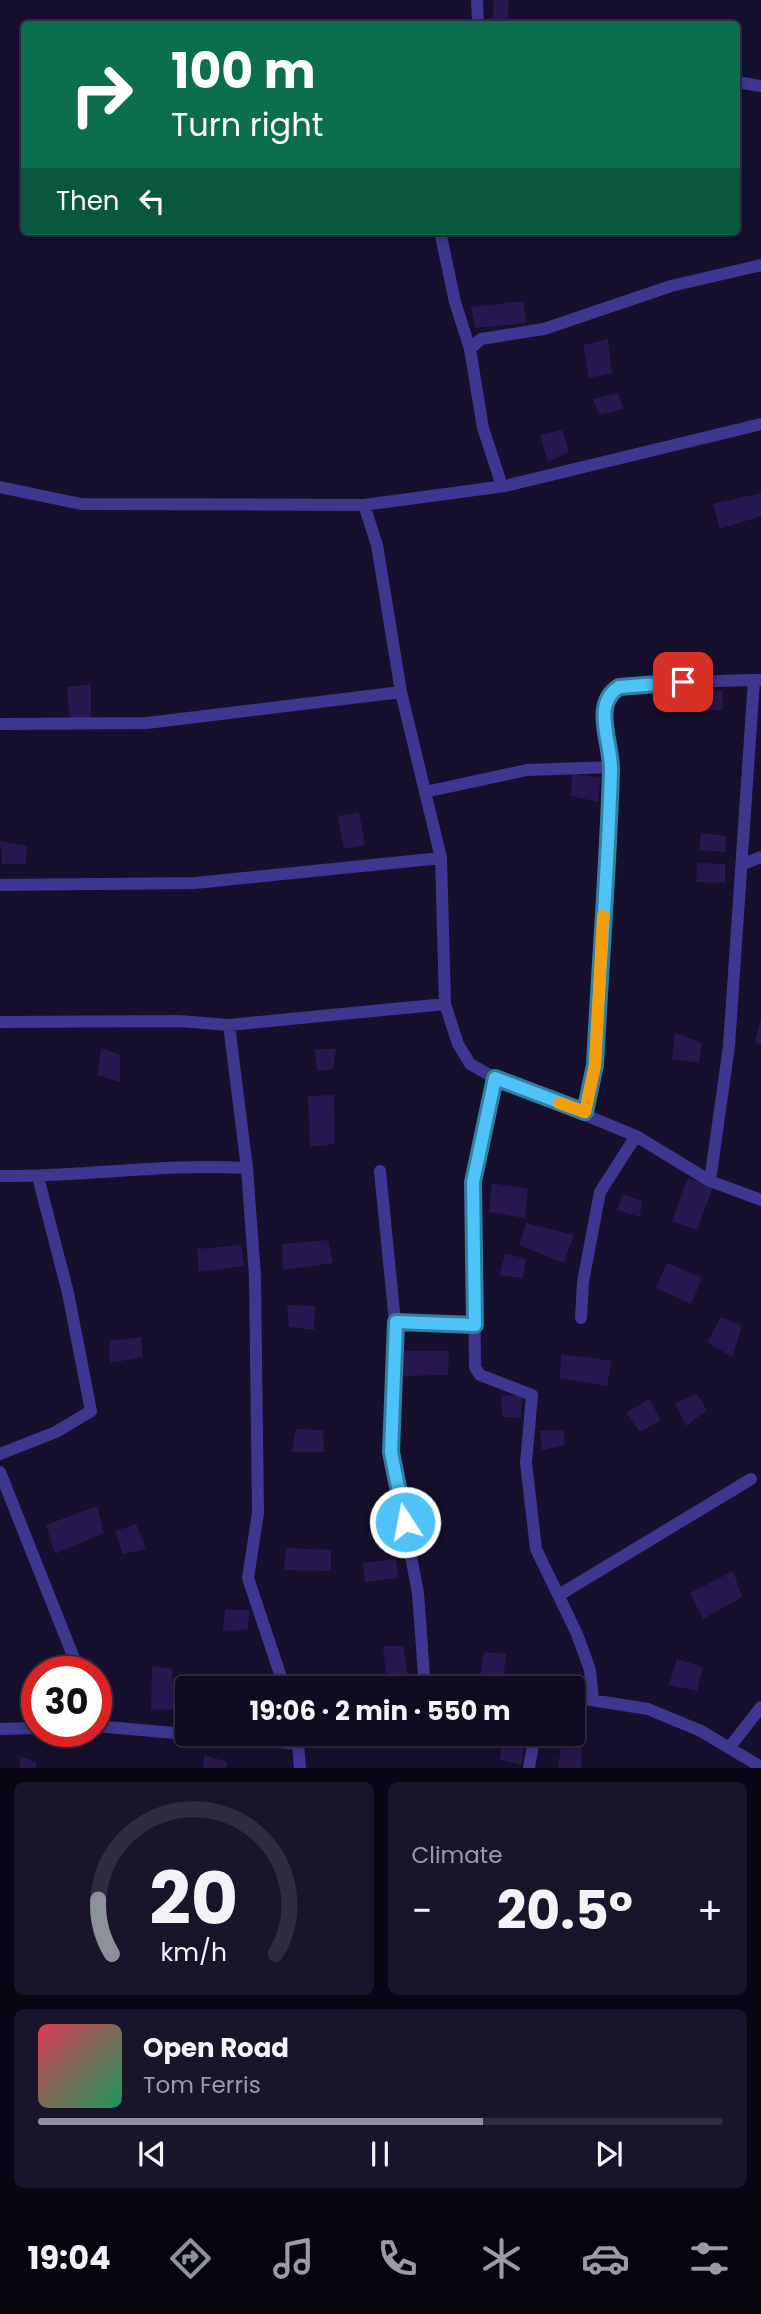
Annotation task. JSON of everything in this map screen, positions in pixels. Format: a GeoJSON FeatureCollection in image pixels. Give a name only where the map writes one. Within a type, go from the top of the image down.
{"type":"FeatureCollection","features":[{"type":"Feature","properties":{"kind":"street"},"geometry":{"type":"LineString","coordinates":[[477,0],[478,21]]}},
{"type":"Feature","properties":{"kind":"street"},"geometry":{"type":"LineString","coordinates":[[740,82],[761,86]]}},
{"type":"Feature","properties":{"kind":"street"},"geometry":{"type":"LineString","coordinates":[[441,235],[455,302],[470,349],[484,428],[502,486]]}},
{"type":"Feature","properties":{"kind":"street"},"geometry":{"type":"LineString","coordinates":[[470,349],[481,339],[544,329],[671,286],[761,265]]}},
{"type":"Feature","properties":{"kind":"street"},"geometry":{"type":"LineString","coordinates":[[0,487],[81,504],[365,505],[502,486],[761,424]]}},
{"type":"Feature","properties":{"kind":"street"},"geometry":{"type":"LineString","coordinates":[[365,505],[377,545],[401,692],[441,858],[445,1004],[458,1044],[470,1063],[495,1078],[585,1112],[636,1136],[710,1181],[761,1200]]}},
{"type":"Feature","properties":{"kind":"street"},"geometry":{"type":"LineString","coordinates":[[585,1112],[595,1065],[612,767],[604,705],[610,692],[635,683],[758,680],[729,1046],[710,1181]]}},
{"type":"Feature","properties":{"kind":"street"},"geometry":{"type":"LineString","coordinates":[[0,724],[147,723],[401,692]]}},
{"type":"Feature","properties":{"kind":"street"},"geometry":{"type":"LineString","coordinates":[[425,792],[527,770],[612,767]]}},
{"type":"Feature","properties":{"kind":"street"},"geometry":{"type":"LineString","coordinates":[[743,864],[761,857]]}},
{"type":"Feature","properties":{"kind":"street"},"geometry":{"type":"LineString","coordinates":[[0,885],[195,883],[441,858]]}},
{"type":"Feature","properties":{"kind":"street"},"geometry":{"type":"LineString","coordinates":[[0,1022],[179,1021],[229,1025],[445,1004]]}},
{"type":"Feature","properties":{"kind":"street"},"geometry":{"type":"LineString","coordinates":[[229,1025],[247,1168],[255,1277],[255,1471],[258,1513],[248,1578],[281,1676]]}},
{"type":"Feature","properties":{"kind":"street"},"geometry":{"type":"LineString","coordinates":[[495,1078],[473,1182],[477,1371],[511,1389],[532,1395],[526,1463],[536,1549],[559,1595],[590,1670],[593,1700]]}},
{"type":"Feature","properties":{"kind":"street"},"geometry":{"type":"LineString","coordinates":[[581,1318],[583,1282],[600,1192],[636,1136]]}},
{"type":"Feature","properties":{"kind":"street"},"geometry":{"type":"LineString","coordinates":[[0,1176],[38,1177],[190,1165],[247,1168]]}},
{"type":"Feature","properties":{"kind":"street"},"geometry":{"type":"LineString","coordinates":[[380,1171],[396,1322],[391,1452],[418,1593],[424,1676]]}},
{"type":"Feature","properties":{"kind":"street"},"geometry":{"type":"LineString","coordinates":[[0,1454],[56,1432],[91,1411],[68,1293],[38,1177]]}},
{"type":"Feature","properties":{"kind":"street"},"geometry":{"type":"LineString","coordinates":[[396,1322],[475,1325]]}},
{"type":"Feature","properties":{"kind":"street"},"geometry":{"type":"LineString","coordinates":[[0,1472],[73,1656]]}},
{"type":"Feature","properties":{"kind":"street"},"geometry":{"type":"LineString","coordinates":[[559,1595],[751,1479]]}},
{"type":"Feature","properties":{"kind":"street"},"geometry":{"type":"LineString","coordinates":[[585,1699],[648,1709],[701,1731],[761,1768]]}},
{"type":"Feature","properties":{"kind":"street"},"geometry":{"type":"LineString","coordinates":[[729,1748],[761,1707]]}},
{"type":"Feature","properties":{"kind":"street"},"geometry":{"type":"LineString","coordinates":[[112,1727],[175,1732]]}},
{"type":"Feature","properties":{"kind":"street"},"geometry":{"type":"LineString","coordinates":[[0,1729],[21,1728]]}},
{"type":"Feature","properties":{"kind":"street"},"geometry":{"type":"LineString","coordinates":[[294,1746],[300,1768]]}},
{"type":"Feature","properties":{"kind":"street"},"geometry":{"type":"LineString","coordinates":[[528,1768],[533,1746]]}},
{"type":"Feature","properties":{"kind":"building"},"geometry":{"type":"Polygon","coordinates":[[[494,0],[509,0],[507,21],[492,21],[494,0]]]}},
{"type":"Feature","properties":{"kind":"building"},"geometry":{"type":"Polygon","coordinates":[[[523,301],[527,323],[475,328],[471,307],[523,301]]]}},
{"type":"Feature","properties":{"kind":"building"},"geometry":{"type":"Polygon","coordinates":[[[608,339],[612,373],[589,378],[583,345],[608,339]]]}},
{"type":"Feature","properties":{"kind":"building"},"geometry":{"type":"Polygon","coordinates":[[[618,393],[624,409],[599,415],[593,399],[618,393]]]}},
{"type":"Feature","properties":{"kind":"building"},"geometry":{"type":"Polygon","coordinates":[[[562,430],[569,452],[548,462],[540,435],[562,430]]]}},
{"type":"Feature","properties":{"kind":"building"},"geometry":{"type":"Polygon","coordinates":[[[761,493],[761,516],[720,529],[713,504],[761,493]]]}},
{"type":"Feature","properties":{"kind":"building"},"geometry":{"type":"Polygon","coordinates":[[[91,684],[91,717],[70,720],[67,687],[91,684]]]}},
{"type":"Feature","properties":{"kind":"building"},"geometry":{"type":"Polygon","coordinates":[[[704,690],[723,691],[722,710],[705,710],[704,690]]]}},
{"type":"Feature","properties":{"kind":"building"},"geometry":{"type":"Polygon","coordinates":[[[572,774],[601,777],[598,802],[571,796],[572,774]]]}},
{"type":"Feature","properties":{"kind":"building"},"geometry":{"type":"Polygon","coordinates":[[[359,812],[365,845],[344,849],[338,816],[359,812]]]}},
{"type":"Feature","properties":{"kind":"building"},"geometry":{"type":"Polygon","coordinates":[[[701,833],[726,836],[725,852],[699,850],[701,833]]]}},
{"type":"Feature","properties":{"kind":"building"},"geometry":{"type":"Polygon","coordinates":[[[0,841],[27,846],[26,864],[2,864],[0,841]]]}},
{"type":"Feature","properties":{"kind":"building"},"geometry":{"type":"Polygon","coordinates":[[[697,863],[725,864],[725,883],[696,882],[697,863]]]}},
{"type":"Feature","properties":{"kind":"building"},"geometry":{"type":"Polygon","coordinates":[[[761,1021],[761,1044],[755,1043],[761,1021]]]}},
{"type":"Feature","properties":{"kind":"building"},"geometry":{"type":"Polygon","coordinates":[[[675,1033],[702,1043],[699,1063],[672,1059],[675,1033]]]}},
{"type":"Feature","properties":{"kind":"building"},"geometry":{"type":"Polygon","coordinates":[[[101,1048],[120,1055],[120,1082],[97,1075],[101,1048]]]}},
{"type":"Feature","properties":{"kind":"building"},"geometry":{"type":"Polygon","coordinates":[[[315,1049],[336,1049],[333,1069],[317,1071],[315,1049]]]}},
{"type":"Feature","properties":{"kind":"building"},"geometry":{"type":"Polygon","coordinates":[[[334,1095],[335,1144],[310,1147],[308,1096],[334,1095]]]}},
{"type":"Feature","properties":{"kind":"building"},"geometry":{"type":"Polygon","coordinates":[[[688,1178],[713,1187],[697,1230],[672,1221],[688,1178]]]}},
{"type":"Feature","properties":{"kind":"building"},"geometry":{"type":"Polygon","coordinates":[[[492,1183],[528,1189],[525,1218],[489,1212],[492,1183]]]}},
{"type":"Feature","properties":{"kind":"building"},"geometry":{"type":"Polygon","coordinates":[[[623,1194],[642,1201],[640,1217],[617,1210],[623,1194]]]}},
{"type":"Feature","properties":{"kind":"building"},"geometry":{"type":"Polygon","coordinates":[[[526,1223],[574,1235],[564,1263],[519,1245],[526,1223]]]}},
{"type":"Feature","properties":{"kind":"building"},"geometry":{"type":"Polygon","coordinates":[[[328,1240],[333,1263],[283,1270],[282,1244],[328,1240]]]}},
{"type":"Feature","properties":{"kind":"building"},"geometry":{"type":"Polygon","coordinates":[[[241,1245],[244,1266],[199,1272],[197,1249],[241,1245]]]}},
{"type":"Feature","properties":{"kind":"building"},"geometry":{"type":"Polygon","coordinates":[[[505,1253],[526,1259],[523,1278],[500,1275],[505,1253]]]}},
{"type":"Feature","properties":{"kind":"building"},"geometry":{"type":"Polygon","coordinates":[[[667,1263],[702,1278],[691,1304],[656,1288],[667,1263]]]}},
{"type":"Feature","properties":{"kind":"building"},"geometry":{"type":"Polygon","coordinates":[[[287,1305],[315,1306],[314,1330],[289,1327],[287,1305]]]}},
{"type":"Feature","properties":{"kind":"building"},"geometry":{"type":"Polygon","coordinates":[[[721,1317],[742,1326],[732,1357],[707,1342],[721,1317]]]}},
{"type":"Feature","properties":{"kind":"building"},"geometry":{"type":"Polygon","coordinates":[[[141,1337],[143,1357],[110,1363],[109,1341],[141,1337]]]}},
{"type":"Feature","properties":{"kind":"building"},"geometry":{"type":"Polygon","coordinates":[[[404,1351],[449,1351],[448,1375],[402,1376],[404,1351]]]}},
{"type":"Feature","properties":{"kind":"building"},"geometry":{"type":"Polygon","coordinates":[[[561,1354],[612,1361],[607,1386],[560,1378],[561,1354]]]}},
{"type":"Feature","properties":{"kind":"building"},"geometry":{"type":"Polygon","coordinates":[[[697,1394],[707,1410],[686,1426],[675,1403],[697,1394]]]}},
{"type":"Feature","properties":{"kind":"building"},"geometry":{"type":"Polygon","coordinates":[[[522,1395],[521,1418],[502,1417],[501,1396],[522,1395]]]}},
{"type":"Feature","properties":{"kind":"building"},"geometry":{"type":"Polygon","coordinates":[[[649,1399],[661,1420],[640,1432],[626,1413],[649,1399]]]}},
{"type":"Feature","properties":{"kind":"building"},"geometry":{"type":"Polygon","coordinates":[[[296,1429],[323,1430],[324,1452],[292,1452],[296,1429]]]}},
{"type":"Feature","properties":{"kind":"building"},"geometry":{"type":"Polygon","coordinates":[[[563,1430],[565,1445],[542,1450],[540,1431],[563,1430]]]}},
{"type":"Feature","properties":{"kind":"building"},"geometry":{"type":"Polygon","coordinates":[[[97,1506],[104,1533],[55,1554],[46,1525],[97,1506]]]}},
{"type":"Feature","properties":{"kind":"building"},"geometry":{"type":"Polygon","coordinates":[[[136,1524],[146,1549],[123,1554],[115,1531],[136,1524]]]}},
{"type":"Feature","properties":{"kind":"building"},"geometry":{"type":"Polygon","coordinates":[[[286,1548],[331,1550],[331,1571],[284,1570],[286,1548]]]}},
{"type":"Feature","properties":{"kind":"building"},"geometry":{"type":"Polygon","coordinates":[[[396,1559],[398,1578],[365,1582],[363,1563],[396,1559]]]}},
{"type":"Feature","properties":{"kind":"building"},"geometry":{"type":"Polygon","coordinates":[[[733,1571],[742,1597],[703,1619],[690,1593],[733,1571]]]}},
{"type":"Feature","properties":{"kind":"building"},"geometry":{"type":"Polygon","coordinates":[[[225,1610],[249,1610],[248,1629],[223,1632],[225,1610]]]}},
{"type":"Feature","properties":{"kind":"building"},"geometry":{"type":"Polygon","coordinates":[[[383,1646],[403,1646],[408,1676],[386,1676],[383,1646]]]}},
{"type":"Feature","properties":{"kind":"building"},"geometry":{"type":"Polygon","coordinates":[[[484,1652],[506,1654],[504,1676],[480,1676],[484,1652]]]}},
{"type":"Feature","properties":{"kind":"building"},"geometry":{"type":"Polygon","coordinates":[[[677,1659],[703,1667],[697,1691],[669,1685],[677,1659]]]}},
{"type":"Feature","properties":{"kind":"building"},"geometry":{"type":"Polygon","coordinates":[[[152,1666],[172,1669],[174,1709],[151,1710],[152,1666]]]}},
{"type":"Feature","properties":{"kind":"building"},"geometry":{"type":"Polygon","coordinates":[[[501,1746],[523,1746],[522,1765],[500,1760],[501,1746]]]}},
{"type":"Feature","properties":{"kind":"building"},"geometry":{"type":"Polygon","coordinates":[[[561,1746],[582,1746],[581,1768],[558,1768],[561,1746]]]}},
{"type":"Feature","properties":{"kind":"building"},"geometry":{"type":"Polygon","coordinates":[[[204,1755],[227,1762],[226,1768],[203,1768],[204,1755]]]}},
{"type":"Feature","properties":{"kind":"building"},"geometry":{"type":"Polygon","coordinates":[[[20,1756],[36,1762],[36,1768],[20,1768],[20,1756]]]}},
{"type":"Feature","properties":{"kind":"slow traffic"},"geometry":{"type":"LineString","coordinates":[[559,1103],[585,1112],[595,1065],[603,916]]}},
{"type":"Feature","properties":{"kind":"route"},"geometry":{"type":"LineString","coordinates":[[405,1522],[391,1452],[396,1322],[475,1325],[473,1182],[495,1078],[585,1112],[595,1065],[612,767],[605,699],[619,687],[635,683],[683,682]]}}]}
